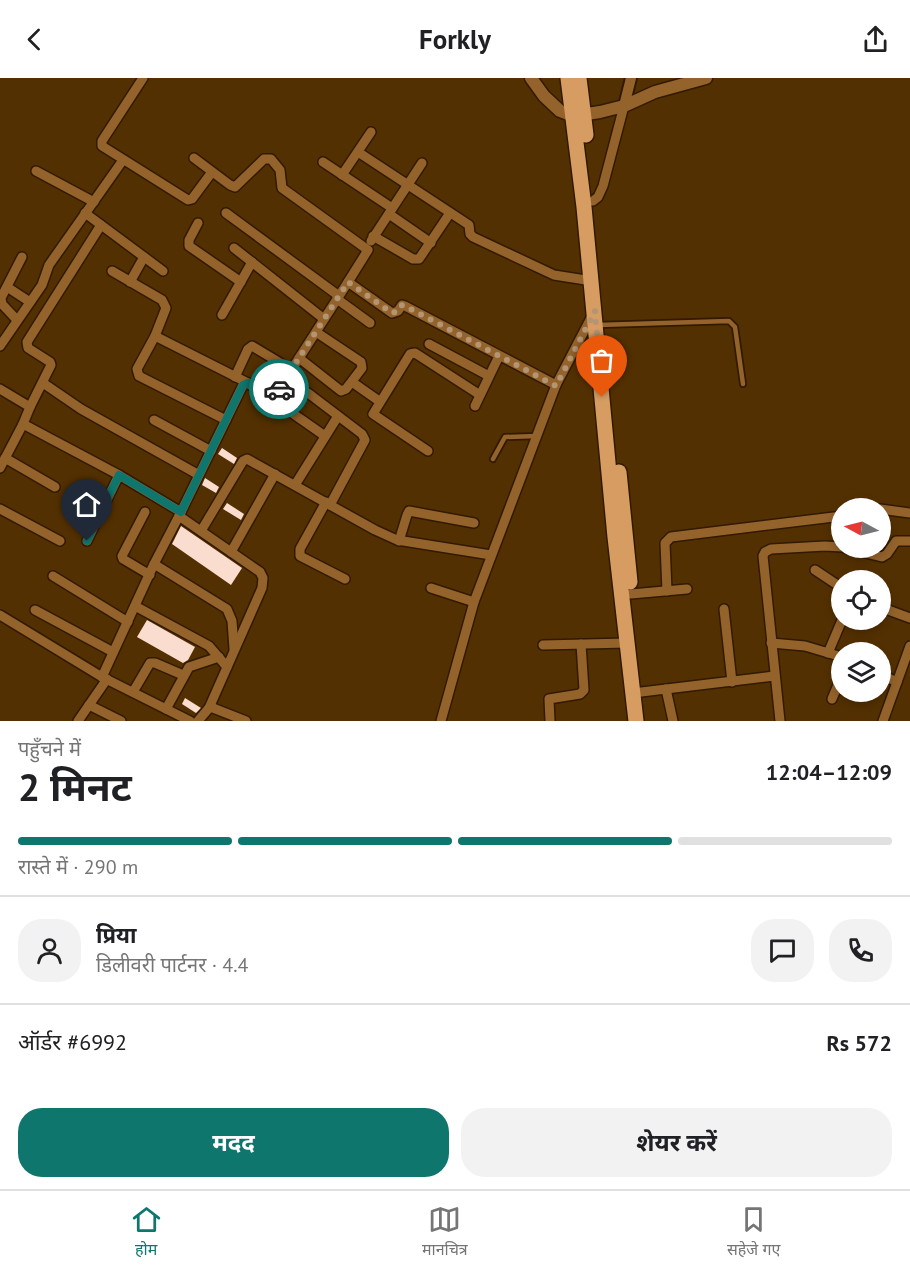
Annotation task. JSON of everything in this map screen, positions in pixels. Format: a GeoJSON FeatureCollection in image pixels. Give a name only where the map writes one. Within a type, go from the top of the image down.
{"type":"FeatureCollection","features":[{"type":"Feature","properties":{"kind":"highway"},"geometry":{"type":"LineString","coordinates":[[568,78],[578,115],[593,201],[598,320],[615,537],[627,643],[646,721]]}},
{"type":"Feature","properties":{"kind":"highway"},"geometry":{"type":"LineString","coordinates":[[579,78],[578,115],[592,281],[632,594],[638,692],[636,721]]}},
{"type":"Feature","properties":{"kind":"main road"},"geometry":{"type":"LineString","coordinates":[[531,78],[544,96],[561,111],[578,115],[624,106],[655,92],[706,78]]}},
{"type":"Feature","properties":{"kind":"street"},"geometry":{"type":"LineString","coordinates":[[142,78],[102,141],[102,147],[188,200],[192,199],[212,172]]}},
{"type":"Feature","properties":{"kind":"street"},"geometry":{"type":"LineString","coordinates":[[593,201],[598,197],[603,186],[631,78]]}},
{"type":"Feature","properties":{"kind":"street"},"geometry":{"type":"LineString","coordinates":[[342,175],[371,132]]}},
{"type":"Feature","properties":{"kind":"street"},"geometry":{"type":"LineString","coordinates":[[358,152],[469,225],[471,236],[554,275],[592,281]]}},
{"type":"Feature","properties":{"kind":"street"},"geometry":{"type":"LineString","coordinates":[[194,158],[235,187],[264,159],[270,159],[280,170],[282,188],[315,214],[366,248]]}},
{"type":"Feature","properties":{"kind":"street"},"geometry":{"type":"LineString","coordinates":[[0,346],[42,285],[49,265],[123,160]]}},
{"type":"Feature","properties":{"kind":"street"},"geometry":{"type":"LineString","coordinates":[[323,162],[431,243]]}},
{"type":"Feature","properties":{"kind":"street"},"geometry":{"type":"LineString","coordinates":[[272,399],[367,253],[366,248],[373,236],[422,163]]}},
{"type":"Feature","properties":{"kind":"street"},"geometry":{"type":"LineString","coordinates":[[36,171],[94,202]]}},
{"type":"Feature","properties":{"kind":"street"},"geometry":{"type":"LineString","coordinates":[[85,213],[163,271]]}},
{"type":"Feature","properties":{"kind":"street"},"geometry":{"type":"LineString","coordinates":[[226,213],[338,297],[370,324]]}},
{"type":"Feature","properties":{"kind":"street"},"geometry":{"type":"LineString","coordinates":[[373,236],[416,260],[422,257],[450,213]]}},
{"type":"Feature","properties":{"kind":"street"},"geometry":{"type":"LineString","coordinates":[[198,223],[189,240],[189,246],[241,282]]}},
{"type":"Feature","properties":{"kind":"street"},"geometry":{"type":"LineString","coordinates":[[0,468],[51,368],[50,362],[28,348],[27,342],[101,225]]}},
{"type":"Feature","properties":{"kind":"street"},"geometry":{"type":"LineString","coordinates":[[234,248],[324,320]]}},
{"type":"Feature","properties":{"kind":"street"},"geometry":{"type":"LineString","coordinates":[[17,320],[1,301],[22,257]]}},
{"type":"Feature","properties":{"kind":"street"},"geometry":{"type":"LineString","coordinates":[[130,282],[144,257]]}},
{"type":"Feature","properties":{"kind":"street"},"geometry":{"type":"LineString","coordinates":[[222,315],[252,262]]}},
{"type":"Feature","properties":{"kind":"street"},"geometry":{"type":"LineString","coordinates":[[112,271],[165,304],[166,312],[136,369],[139,376],[226,420]]}},
{"type":"Feature","properties":{"kind":"street"},"geometry":{"type":"LineString","coordinates":[[348,282],[392,313],[398,311],[402,305],[405,306],[556,386]]}},
{"type":"Feature","properties":{"kind":"street"},"geometry":{"type":"LineString","coordinates":[[7,287],[30,302]]}},
{"type":"Feature","properties":{"kind":"street"},"geometry":{"type":"LineString","coordinates":[[441,721],[474,602],[556,386],[598,320]]}},
{"type":"Feature","properties":{"kind":"street"},"geometry":{"type":"LineString","coordinates":[[299,358],[338,390],[344,391],[362,368],[361,362],[316,332]]}},
{"type":"Feature","properties":{"kind":"street"},"geometry":{"type":"LineString","coordinates":[[155,336],[248,383],[325,436]]}},
{"type":"Feature","properties":{"kind":"street"},"geometry":{"type":"LineString","coordinates":[[429,344],[489,376]]}},
{"type":"Feature","properties":{"kind":"street"},"geometry":{"type":"LineString","coordinates":[[235,377],[248,349],[252,346],[292,370]]}},
{"type":"Feature","properties":{"kind":"street"},"geometry":{"type":"LineString","coordinates":[[428,451],[374,416],[374,409],[412,353],[480,395]]}},
{"type":"Feature","properties":{"kind":"street"},"geometry":{"type":"LineString","coordinates":[[475,406],[499,356]]}},
{"type":"Feature","properties":{"kind":"street"},"geometry":{"type":"LineString","coordinates":[[43,382],[81,409],[199,475]]}},
{"type":"Feature","properties":{"kind":"street"},"geometry":{"type":"LineString","coordinates":[[352,382],[379,401]]}},
{"type":"Feature","properties":{"kind":"street"},"geometry":{"type":"LineString","coordinates":[[78,721],[104,678],[154,564],[243,385],[248,383]]}},
{"type":"Feature","properties":{"kind":"street"},"geometry":{"type":"LineString","coordinates":[[0,389],[30,407]]}},
{"type":"Feature","properties":{"kind":"street"},"geometry":{"type":"LineString","coordinates":[[308,393],[362,434],[365,440],[300,549],[300,556],[345,579]]}},
{"type":"Feature","properties":{"kind":"street"},"geometry":{"type":"LineString","coordinates":[[295,485],[338,416]]}},
{"type":"Feature","properties":{"kind":"street"},"geometry":{"type":"LineString","coordinates":[[154,420],[210,451]]}},
{"type":"Feature","properties":{"kind":"street"},"geometry":{"type":"LineString","coordinates":[[23,424],[119,475],[180,514],[260,572],[263,578],[262,588],[209,708],[200,721]]}},
{"type":"Feature","properties":{"kind":"street"},"geometry":{"type":"LineString","coordinates":[[5,458],[55,487]]}},
{"type":"Feature","properties":{"kind":"street"},"geometry":{"type":"LineString","coordinates":[[201,531],[244,459],[250,460],[399,541],[491,555]]}},
{"type":"Feature","properties":{"kind":"street"},"geometry":{"type":"LineString","coordinates":[[231,552],[275,474]]}},
{"type":"Feature","properties":{"kind":"street"},"geometry":{"type":"LineString","coordinates":[[87,541],[119,475]]}},
{"type":"Feature","properties":{"kind":"street"},"geometry":{"type":"LineString","coordinates":[[0,509],[60,542]]}},
{"type":"Feature","properties":{"kind":"street"},"geometry":{"type":"LineString","coordinates":[[891,510],[910,513]]}},
{"type":"Feature","properties":{"kind":"street"},"geometry":{"type":"LineString","coordinates":[[399,541],[406,515],[410,511],[474,523]]}},
{"type":"Feature","properties":{"kind":"street"},"geometry":{"type":"LineString","coordinates":[[145,512],[122,556],[123,559],[150,575]]}},
{"type":"Feature","properties":{"kind":"street"},"geometry":{"type":"LineString","coordinates":[[667,591],[665,543],[668,538],[831,517]]}},
{"type":"Feature","properties":{"kind":"street"},"geometry":{"type":"LineString","coordinates":[[891,548],[896,541],[910,541]]}},
{"type":"Feature","properties":{"kind":"street"},"geometry":{"type":"LineString","coordinates":[[780,721],[763,556],[771,549],[831,546]]}},
{"type":"Feature","properties":{"kind":"street"},"geometry":{"type":"LineString","coordinates":[[154,564],[227,609],[232,621],[234,651]]}},
{"type":"Feature","properties":{"kind":"street"},"geometry":{"type":"LineString","coordinates":[[815,570],[831,581]]}},
{"type":"Feature","properties":{"kind":"street"},"geometry":{"type":"LineString","coordinates":[[53,576],[128,622]]}},
{"type":"Feature","properties":{"kind":"street"},"geometry":{"type":"LineString","coordinates":[[431,588],[474,602]]}},
{"type":"Feature","properties":{"kind":"street"},"geometry":{"type":"LineString","coordinates":[[632,594],[687,589]]}},
{"type":"Feature","properties":{"kind":"street"},"geometry":{"type":"LineString","coordinates":[[135,606],[209,646],[227,667]]}},
{"type":"Feature","properties":{"kind":"street"},"geometry":{"type":"LineString","coordinates":[[724,609],[732,682]]}},
{"type":"Feature","properties":{"kind":"street"},"geometry":{"type":"LineString","coordinates":[[35,610],[114,652]]}},
{"type":"Feature","properties":{"kind":"street"},"geometry":{"type":"LineString","coordinates":[[891,611],[910,618]]}},
{"type":"Feature","properties":{"kind":"street"},"geometry":{"type":"LineString","coordinates":[[0,615],[104,678],[190,721]]}},
{"type":"Feature","properties":{"kind":"street"},"geometry":{"type":"LineString","coordinates":[[828,653],[838,630]]}},
{"type":"Feature","properties":{"kind":"street"},"geometry":{"type":"LineString","coordinates":[[543,645],[627,643]]}},
{"type":"Feature","properties":{"kind":"street"},"geometry":{"type":"LineString","coordinates":[[771,643],[805,646],[831,654]]}},
{"type":"Feature","properties":{"kind":"street"},"geometry":{"type":"LineString","coordinates":[[550,721],[549,699],[580,693],[584,690],[580,644]]}},
{"type":"Feature","properties":{"kind":"street"},"geometry":{"type":"LineString","coordinates":[[883,721],[910,646]]}},
{"type":"Feature","properties":{"kind":"street"},"geometry":{"type":"LineString","coordinates":[[165,709],[183,675],[192,665],[219,657]]}},
{"type":"Feature","properties":{"kind":"street"},"geometry":{"type":"LineString","coordinates":[[133,692],[150,663],[183,675]]}},
{"type":"Feature","properties":{"kind":"street"},"geometry":{"type":"LineString","coordinates":[[638,692],[774,676]]}},
{"type":"Feature","properties":{"kind":"street"},"geometry":{"type":"LineString","coordinates":[[891,679],[897,682]]}},
{"type":"Feature","properties":{"kind":"street"},"geometry":{"type":"LineString","coordinates":[[666,689],[673,721]]}},
{"type":"Feature","properties":{"kind":"street"},"geometry":{"type":"LineString","coordinates":[[89,705],[121,721]]}},
{"type":"Feature","properties":{"kind":"street"},"geometry":{"type":"LineString","coordinates":[[209,708],[218,708],[246,721]]}},
{"type":"Feature","properties":{"kind":"lane"},"geometry":{"type":"LineString","coordinates":[[598,320],[729,321],[735,327],[743,384]]}},
{"type":"Feature","properties":{"kind":"lane"},"geometry":{"type":"LineString","coordinates":[[493,459],[505,437],[537,436]]}},
{"type":"Feature","properties":{"kind":"building"},"geometry":{"type":"Polygon","coordinates":[[[222,448],[237,458],[234,464],[218,454],[222,448]]]}},
{"type":"Feature","properties":{"kind":"building"},"geometry":{"type":"Polygon","coordinates":[[[205,478],[219,487],[216,493],[202,485],[205,478]]]}},
{"type":"Feature","properties":{"kind":"building"},"geometry":{"type":"Polygon","coordinates":[[[227,503],[244,514],[241,520],[223,509],[227,503]]]}},
{"type":"Feature","properties":{"kind":"building"},"geometry":{"type":"Polygon","coordinates":[[[181,526],[242,568],[231,585],[172,544],[181,526]]]}},
{"type":"Feature","properties":{"kind":"building"},"geometry":{"type":"Polygon","coordinates":[[[147,620],[195,647],[188,660],[183,663],[137,637],[147,620]]]}},
{"type":"Feature","properties":{"kind":"building"},"geometry":{"type":"Polygon","coordinates":[[[185,698],[201,708],[196,713],[182,704],[185,698]]]}},
{"type":"Feature","properties":{"kind":"way so far"},"geometry":{"type":"LineString","coordinates":[[279,389],[348,282],[392,313],[396,314],[400,306],[405,306],[556,386],[595,311],[602,397]]}},
{"type":"Feature","properties":{"kind":"route"},"geometry":{"type":"LineString","coordinates":[[87,541],[119,475],[181,512],[243,385],[248,383],[272,399],[279,389]]}}]}
